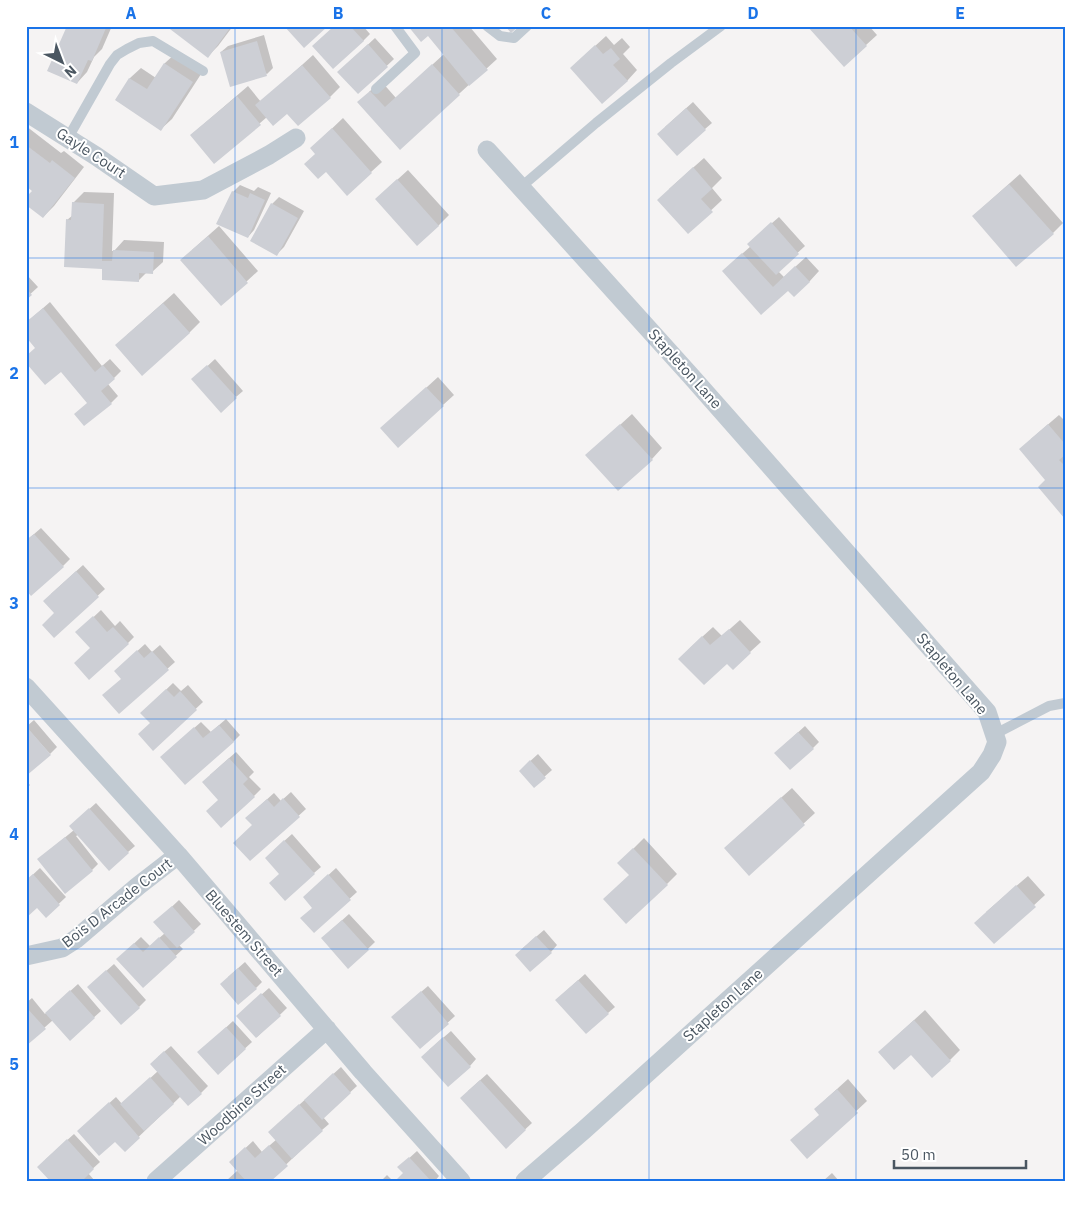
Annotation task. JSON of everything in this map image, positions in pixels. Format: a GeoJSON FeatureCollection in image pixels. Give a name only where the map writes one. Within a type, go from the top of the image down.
{"type":"FeatureCollection","features":[{"type":"Feature","properties":{"kind":"street","name":"Gayle Court"},"geometry":{"type":"LineString","coordinates":[[26,112],[154,196],[203,190],[269,155],[296,138]]}},
{"type":"Feature","properties":{"kind":"street","name":"Stapleton Lane"},"geometry":{"type":"LineString","coordinates":[[488,150],[690,375],[987,712],[997,742],[992,755],[981,772],[525,1181]]}},
{"type":"Feature","properties":{"kind":"street","name":"Bluestem Street"},"geometry":{"type":"LineString","coordinates":[[26,687],[178,855],[363,1072],[461,1181]]}},
{"type":"Feature","properties":{"kind":"street","name":"Bois D Arcade Court"},"geometry":{"type":"LineString","coordinates":[[26,956],[62,948],[76,939],[131,891],[178,855]]}},
{"type":"Feature","properties":{"kind":"street","name":"Woodbine Street"},"geometry":{"type":"LineString","coordinates":[[156,1181],[327,1029]]}},
{"type":"Feature","properties":{"kind":"lane"},"geometry":{"type":"LineString","coordinates":[[376,89],[415,54],[395,26]]}},
{"type":"Feature","properties":{"kind":"lane"},"geometry":{"type":"LineString","coordinates":[[487,26],[500,36],[514,38],[527,26]]}},
{"type":"Feature","properties":{"kind":"lane"},"geometry":{"type":"LineString","coordinates":[[521,187],[671,63],[721,26]]}},
{"type":"Feature","properties":{"kind":"lane"},"geometry":{"type":"LineString","coordinates":[[68,138],[110,64],[117,56],[139,43],[153,41],[203,71]]}},
{"type":"Feature","properties":{"kind":"lane"},"geometry":{"type":"LineString","coordinates":[[995,734],[1049,706],[1065,703]]}},
{"type":"Feature","properties":{"kind":"building"},"geometry":{"type":"Polygon","coordinates":[[[67,26],[103,26],[106,28],[92,61],[88,60],[77,84],[47,71],[67,26]]]}},
{"type":"Feature","properties":{"kind":"building"},"geometry":{"type":"Polygon","coordinates":[[[166,26],[228,26],[230,28],[208,58],[166,26]]]}},
{"type":"Feature","properties":{"kind":"building"},"geometry":{"type":"Polygon","coordinates":[[[284,26],[328,26],[304,48],[284,26]]]}},
{"type":"Feature","properties":{"kind":"building"},"geometry":{"type":"Polygon","coordinates":[[[334,26],[350,26],[364,41],[333,69],[312,46],[334,26]]]}},
{"type":"Feature","properties":{"kind":"building"},"geometry":{"type":"Polygon","coordinates":[[[408,26],[450,26],[488,70],[469,86],[428,36],[421,42],[408,26]]]}},
{"type":"Feature","properties":{"kind":"building"},"geometry":{"type":"Polygon","coordinates":[[[505,26],[519,26],[511,33],[505,26]]]}},
{"type":"Feature","properties":{"kind":"building"},"geometry":{"type":"Polygon","coordinates":[[[807,26],[849,26],[867,46],[844,67],[807,26]]]}},
{"type":"Feature","properties":{"kind":"building"},"geometry":{"type":"Polygon","coordinates":[[[257,41],[267,76],[230,87],[220,52],[257,41]]]}},
{"type":"Feature","properties":{"kind":"building"},"geometry":{"type":"Polygon","coordinates":[[[368,44],[388,67],[358,94],[337,72],[368,44]]]}},
{"type":"Feature","properties":{"kind":"building"},"geometry":{"type":"Polygon","coordinates":[[[595,45],[603,54],[611,48],[620,59],[613,65],[628,81],[602,104],[570,68],[595,45]]]}},
{"type":"Feature","properties":{"kind":"building"},"geometry":{"type":"Polygon","coordinates":[[[164,63],[193,82],[161,131],[115,100],[129,78],[147,89],[164,63]]]}},
{"type":"Feature","properties":{"kind":"building"},"geometry":{"type":"Polygon","coordinates":[[[432,64],[460,95],[400,150],[357,102],[370,91],[385,107],[432,64]]]}},
{"type":"Feature","properties":{"kind":"building"},"geometry":{"type":"Polygon","coordinates":[[[302,65],[331,98],[298,126],[287,114],[273,126],[255,105],[302,65]]]}},
{"type":"Feature","properties":{"kind":"building"},"geometry":{"type":"Polygon","coordinates":[[[237,96],[261,125],[214,164],[190,135],[237,96]]]}},
{"type":"Feature","properties":{"kind":"building"},"geometry":{"type":"Polygon","coordinates":[[[686,108],[706,130],[677,156],[657,134],[686,108]]]}},
{"type":"Feature","properties":{"kind":"building"},"geometry":{"type":"Polygon","coordinates":[[[332,128],[372,173],[347,196],[326,172],[318,179],[304,164],[315,154],[310,148],[332,128]]]}},
{"type":"Feature","properties":{"kind":"building"},"geometry":{"type":"Polygon","coordinates":[[[26,145],[50,163],[52,160],[75,178],[43,218],[26,205],[26,197],[32,191],[26,186],[26,145]]]}},
{"type":"Feature","properties":{"kind":"building"},"geometry":{"type":"Polygon","coordinates":[[[693,167],[712,189],[701,199],[713,212],[688,234],[657,200],[693,167]]]}},
{"type":"Feature","properties":{"kind":"building"},"geometry":{"type":"Polygon","coordinates":[[[397,179],[439,226],[417,246],[375,199],[397,179]]]}},
{"type":"Feature","properties":{"kind":"building"},"geometry":{"type":"Polygon","coordinates":[[[1009,184],[1054,234],[1016,267],[972,216],[1009,184]]]}},
{"type":"Feature","properties":{"kind":"building"},"geometry":{"type":"Polygon","coordinates":[[[232,191],[248,198],[250,193],[265,200],[248,238],[216,224],[232,191]]]}},
{"type":"Feature","properties":{"kind":"building"},"geometry":{"type":"Polygon","coordinates":[[[72,202],[104,204],[102,261],[112,261],[113,250],[154,252],[153,274],[139,273],[139,282],[102,280],[102,269],[64,267],[66,219],[71,220],[72,202]]]}},
{"type":"Feature","properties":{"kind":"building"},"geometry":{"type":"Polygon","coordinates":[[[271,203],[298,218],[277,256],[250,241],[271,203]]]}},
{"type":"Feature","properties":{"kind":"building"},"geometry":{"type":"Polygon","coordinates":[[[771,222],[799,254],[776,275],[747,244],[771,222]]]}},
{"type":"Feature","properties":{"kind":"building"},"geometry":{"type":"Polygon","coordinates":[[[208,236],[248,283],[221,306],[180,260],[208,236]]]}},
{"type":"Feature","properties":{"kind":"building"},"geometry":{"type":"Polygon","coordinates":[[[742,253],[773,287],[795,266],[810,282],[794,297],[788,291],[761,315],[722,271],[742,253]]]}},
{"type":"Feature","properties":{"kind":"building"},"geometry":{"type":"Polygon","coordinates":[[[26,288],[32,295],[26,300],[26,288]]]}},
{"type":"Feature","properties":{"kind":"building"},"geometry":{"type":"Polygon","coordinates":[[[163,303],[190,333],[142,376],[115,345],[163,303]]]}},
{"type":"Feature","properties":{"kind":"building"},"geometry":{"type":"Polygon","coordinates":[[[43,308],[95,372],[103,365],[115,379],[101,391],[112,404],[84,426],[74,414],[87,403],[61,372],[45,385],[26,363],[26,356],[35,348],[26,337],[26,322],[43,308]]]}},
{"type":"Feature","properties":{"kind":"building"},"geometry":{"type":"Polygon","coordinates":[[[207,365],[237,398],[221,413],[191,379],[207,365]]]}},
{"type":"Feature","properties":{"kind":"building"},"geometry":{"type":"Polygon","coordinates":[[[426,387],[444,406],[398,448],[380,428],[426,387]]]}},
{"type":"Feature","properties":{"kind":"building"},"geometry":{"type":"Polygon","coordinates":[[[620,424],[653,460],[618,491],[585,455],[620,424]]]}},
{"type":"Feature","properties":{"kind":"building"},"geometry":{"type":"Polygon","coordinates":[[[1048,424],[1065,444],[1065,455],[1059,460],[1065,466],[1065,519],[1038,487],[1045,480],[1019,449],[1048,424]]]}},
{"type":"Feature","properties":{"kind":"building"},"geometry":{"type":"Polygon","coordinates":[[[34,534],[64,567],[31,596],[26,590],[26,540],[34,534]]]}},
{"type":"Feature","properties":{"kind":"building"},"geometry":{"type":"Polygon","coordinates":[[[76,571],[99,597],[54,638],[42,625],[54,613],[43,601],[76,571]]]}},
{"type":"Feature","properties":{"kind":"building"},"geometry":{"type":"Polygon","coordinates":[[[93,616],[107,632],[113,627],[129,644],[89,680],[74,663],[90,648],[75,632],[93,616]]]}},
{"type":"Feature","properties":{"kind":"building"},"geometry":{"type":"Polygon","coordinates":[[[729,629],[751,653],[733,670],[727,664],[704,685],[678,659],[702,636],[710,645],[729,629]]]}},
{"type":"Feature","properties":{"kind":"building"},"geometry":{"type":"Polygon","coordinates":[[[137,650],[144,658],[152,651],[169,670],[119,714],[102,695],[121,679],[114,671],[137,650]]]}},
{"type":"Feature","properties":{"kind":"building"},"geometry":{"type":"Polygon","coordinates":[[[166,689],[174,697],[180,691],[197,710],[153,751],[138,734],[150,723],[140,713],[166,689]]]}},
{"type":"Feature","properties":{"kind":"building"},"geometry":{"type":"Polygon","coordinates":[[[219,725],[234,742],[185,785],[160,757],[194,727],[203,738],[219,725]]]}},
{"type":"Feature","properties":{"kind":"building"},"geometry":{"type":"Polygon","coordinates":[[[26,726],[51,755],[26,776],[26,726]]]}},
{"type":"Feature","properties":{"kind":"building"},"geometry":{"type":"Polygon","coordinates":[[[798,732],[814,749],[790,770],[774,753],[798,732]]]}},
{"type":"Feature","properties":{"kind":"building"},"geometry":{"type":"Polygon","coordinates":[[[229,758],[248,779],[243,784],[255,797],[221,828],[206,811],[218,800],[202,782],[229,758]]]}},
{"type":"Feature","properties":{"kind":"building"},"geometry":{"type":"Polygon","coordinates":[[[530,760],[546,778],[534,788],[519,771],[530,760]]]}},
{"type":"Feature","properties":{"kind":"building"},"geometry":{"type":"Polygon","coordinates":[[[781,797],[805,825],[749,876],[724,848],[781,797]]]}},
{"type":"Feature","properties":{"kind":"building"},"geometry":{"type":"Polygon","coordinates":[[[283,798],[300,817],[250,861],[233,843],[252,825],[245,818],[267,799],[274,807],[283,798]]]}},
{"type":"Feature","properties":{"kind":"building"},"geometry":{"type":"Polygon","coordinates":[[[89,808],[129,853],[109,871],[69,826],[89,808]]]}},
{"type":"Feature","properties":{"kind":"building"},"geometry":{"type":"Polygon","coordinates":[[[65,837],[93,871],[65,894],[37,859],[65,837]]]}},
{"type":"Feature","properties":{"kind":"building"},"geometry":{"type":"Polygon","coordinates":[[[284,840],[315,874],[285,901],[269,883],[279,874],[265,858],[284,840]]]}},
{"type":"Feature","properties":{"kind":"building"},"geometry":{"type":"Polygon","coordinates":[[[633,848],[668,885],[626,924],[603,899],[629,875],[617,863],[633,848]]]}},
{"type":"Feature","properties":{"kind":"building"},"geometry":{"type":"Polygon","coordinates":[[[33,874],[60,905],[46,918],[37,908],[26,918],[26,880],[33,874]]]}},
{"type":"Feature","properties":{"kind":"building"},"geometry":{"type":"Polygon","coordinates":[[[328,874],[351,900],[314,933],[300,918],[312,908],[303,897],[328,874]]]}},
{"type":"Feature","properties":{"kind":"building"},"geometry":{"type":"Polygon","coordinates":[[[1016,885],[1036,907],[994,944],[974,923],[1016,885]]]}},
{"type":"Feature","properties":{"kind":"building"},"geometry":{"type":"Polygon","coordinates":[[[172,906],[195,932],[177,948],[153,922],[172,906]]]}},
{"type":"Feature","properties":{"kind":"building"},"geometry":{"type":"Polygon","coordinates":[[[342,920],[369,950],[348,969],[321,938],[342,920]]]}},
{"type":"Feature","properties":{"kind":"building"},"geometry":{"type":"Polygon","coordinates":[[[536,936],[552,953],[530,972],[515,955],[536,936]]]}},
{"type":"Feature","properties":{"kind":"building"},"geometry":{"type":"Polygon","coordinates":[[[159,937],[177,957],[143,988],[116,959],[134,943],[143,952],[159,937]]]}},
{"type":"Feature","properties":{"kind":"building"},"geometry":{"type":"Polygon","coordinates":[[[238,968],[257,989],[238,1005],[220,984],[238,968]]]}},
{"type":"Feature","properties":{"kind":"building"},"geometry":{"type":"Polygon","coordinates":[[[106,970],[140,1008],[121,1025],[87,987],[106,970]]]}},
{"type":"Feature","properties":{"kind":"building"},"geometry":{"type":"Polygon","coordinates":[[[578,980],[609,1014],[586,1034],[555,1000],[578,980]]]}},
{"type":"Feature","properties":{"kind":"building"},"geometry":{"type":"Polygon","coordinates":[[[70,990],[95,1018],[70,1041],[45,1013],[70,990]]]}},
{"type":"Feature","properties":{"kind":"building"},"geometry":{"type":"Polygon","coordinates":[[[421,991],[449,1024],[420,1049],[391,1017],[421,991]]]}},
{"type":"Feature","properties":{"kind":"building"},"geometry":{"type":"Polygon","coordinates":[[[261,993],[281,1016],[256,1038],[236,1016],[261,993]]]}},
{"type":"Feature","properties":{"kind":"building"},"geometry":{"type":"Polygon","coordinates":[[[26,1007],[46,1029],[26,1046],[26,1007]]]}},
{"type":"Feature","properties":{"kind":"building"},"geometry":{"type":"Polygon","coordinates":[[[914,1020],[951,1061],[932,1078],[911,1055],[894,1070],[878,1052],[914,1020]]]}},
{"type":"Feature","properties":{"kind":"building"},"geometry":{"type":"Polygon","coordinates":[[[226,1027],[246,1049],[218,1075],[197,1052],[226,1027]]]}},
{"type":"Feature","properties":{"kind":"building"},"geometry":{"type":"Polygon","coordinates":[[[443,1037],[471,1067],[448,1087],[421,1057],[443,1037]]]}},
{"type":"Feature","properties":{"kind":"building"},"geometry":{"type":"Polygon","coordinates":[[[164,1051],[202,1094],[188,1106],[150,1064],[164,1051]]]}},
{"type":"Feature","properties":{"kind":"building"},"geometry":{"type":"Polygon","coordinates":[[[333,1073],[351,1093],[322,1120],[304,1100],[333,1073]]]}},
{"type":"Feature","properties":{"kind":"building"},"geometry":{"type":"Polygon","coordinates":[[[150,1077],[174,1104],[144,1131],[120,1104],[150,1077]]]}},
{"type":"Feature","properties":{"kind":"building"},"geometry":{"type":"Polygon","coordinates":[[[480,1080],[526,1130],[506,1149],[460,1098],[480,1080]]]}},
{"type":"Feature","properties":{"kind":"building"},"geometry":{"type":"Polygon","coordinates":[[[837,1089],[858,1113],[807,1159],[790,1140],[819,1115],[814,1109],[837,1089]]]}},
{"type":"Feature","properties":{"kind":"building"},"geometry":{"type":"Polygon","coordinates":[[[109,1102],[140,1138],[125,1152],[115,1142],[99,1156],[77,1131],[109,1102]]]}},
{"type":"Feature","properties":{"kind":"building"},"geometry":{"type":"Polygon","coordinates":[[[299,1104],[323,1131],[292,1159],[268,1132],[299,1104]]]}},
{"type":"Feature","properties":{"kind":"building"},"geometry":{"type":"Polygon","coordinates":[[[67,1139],[94,1169],[82,1181],[50,1181],[37,1167],[67,1139]]]}},
{"type":"Feature","properties":{"kind":"building"},"geometry":{"type":"Polygon","coordinates":[[[269,1145],[288,1166],[271,1181],[246,1181],[229,1162],[245,1147],[255,1158],[269,1145]]]}},
{"type":"Feature","properties":{"kind":"building"},"geometry":{"type":"Polygon","coordinates":[[[409,1157],[431,1181],[395,1181],[403,1173],[397,1167],[409,1157]]]}}]}
